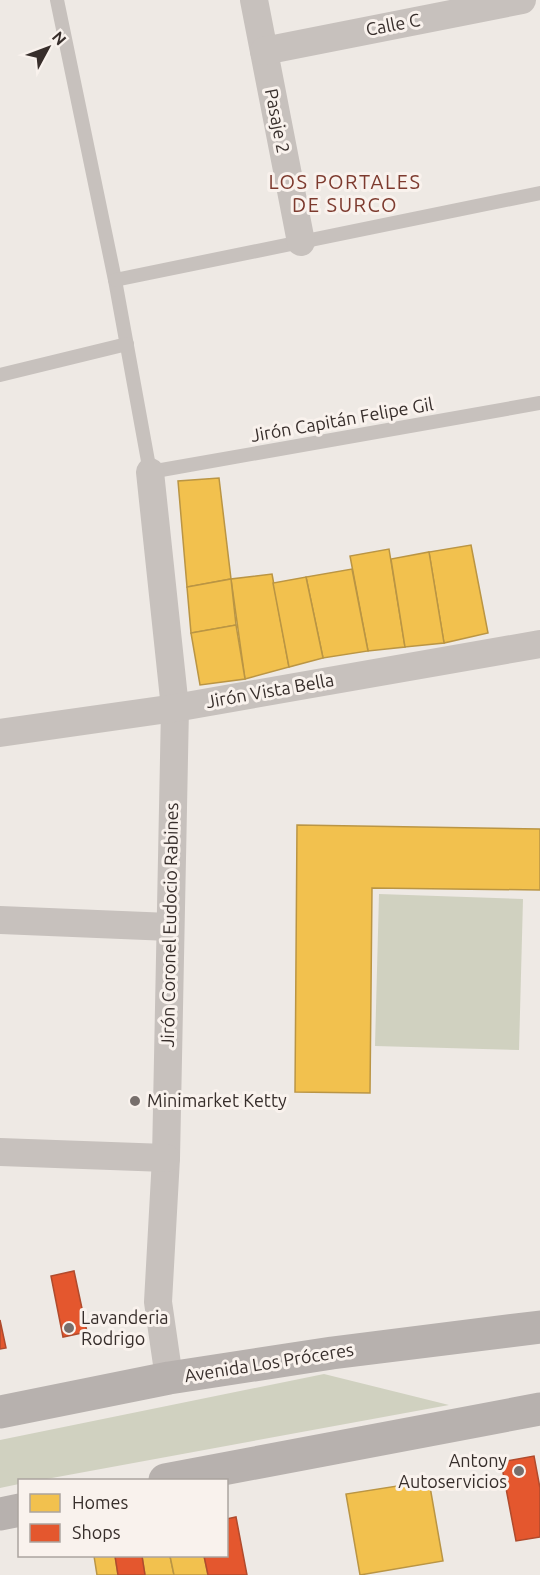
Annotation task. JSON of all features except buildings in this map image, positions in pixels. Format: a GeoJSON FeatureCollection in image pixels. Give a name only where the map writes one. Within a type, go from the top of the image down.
{"type":"FeatureCollection","features":[{"type":"Feature","properties":{"kind":"main road","name":"Avenida Los Próceres"},"geometry":{"type":"LineString","coordinates":[[0,1412],[169,1378],[332,1353],[540,1327]]}},
{"type":"Feature","properties":{"kind":"main road"},"geometry":{"type":"LineString","coordinates":[[170,1479],[540,1409]]}},
{"type":"Feature","properties":{"kind":"main road"},"geometry":{"type":"LineString","coordinates":[[0,1514],[18,1510]]}},
{"type":"Feature","properties":{"kind":"street","name":"Pasaje 2"},"geometry":{"type":"LineString","coordinates":[[254,0],[300,242]]}},
{"type":"Feature","properties":{"kind":"street","name":"Calle C"},"geometry":{"type":"LineString","coordinates":[[264,51],[450,7],[522,0]]}},
{"type":"Feature","properties":{"kind":"street","name":"Jirón Coronel Eudocio Rabines"},"geometry":{"type":"LineString","coordinates":[[150,472],[175,708],[166,1158],[158,1302],[169,1378]]}},
{"type":"Feature","properties":{"kind":"street","name":"Jirón Vista Bella"},"geometry":{"type":"LineString","coordinates":[[0,733],[175,708],[540,644]]}},
{"type":"Feature","properties":{"kind":"street"},"geometry":{"type":"LineString","coordinates":[[0,920],[170,927]]}},
{"type":"Feature","properties":{"kind":"street"},"geometry":{"type":"LineString","coordinates":[[0,1152],[166,1158]]}},
{"type":"Feature","properties":{"kind":"lane"},"geometry":{"type":"LineString","coordinates":[[57,0],[115,280],[150,472]]}},
{"type":"Feature","properties":{"kind":"lane"},"geometry":{"type":"LineString","coordinates":[[115,280],[540,193]]}},
{"type":"Feature","properties":{"kind":"lane"},"geometry":{"type":"LineString","coordinates":[[0,375],[127,344]]}},
{"type":"Feature","properties":{"kind":"lane","name":"Jirón Capitán Felipe Gil"},"geometry":{"type":"LineString","coordinates":[[150,472],[540,404]]}},
{"type":"Feature","properties":{"kind":"green space"},"geometry":{"type":"Polygon","coordinates":[[[379,894],[523,899],[519,1050],[375,1046],[379,894]]]}},
{"type":"Feature","properties":{"kind":"green space"},"geometry":{"type":"Polygon","coordinates":[[[324,1374],[449,1405],[46,1479],[18,1479],[18,1484],[0,1488],[0,1440],[324,1374]]]}},
{"type":"Feature","properties":{"kind":"place","name":"Minimarket Ketty"},"geometry":{"type":"Point","coordinates":[135,1101]}},
{"type":"Feature","properties":{"kind":"place","name":"Lavanderia Rodrigo"},"geometry":{"type":"Point","coordinates":[69,1328]}},
{"type":"Feature","properties":{"kind":"place","name":"Antony Autoservicios"},"geometry":{"type":"Point","coordinates":[519,1471]}},
{"type":"Feature","properties":{"kind":"district","name":"LOS PORTALES DE SURCO"},"geometry":{"type":"Point","coordinates":[345,194]}}]}
